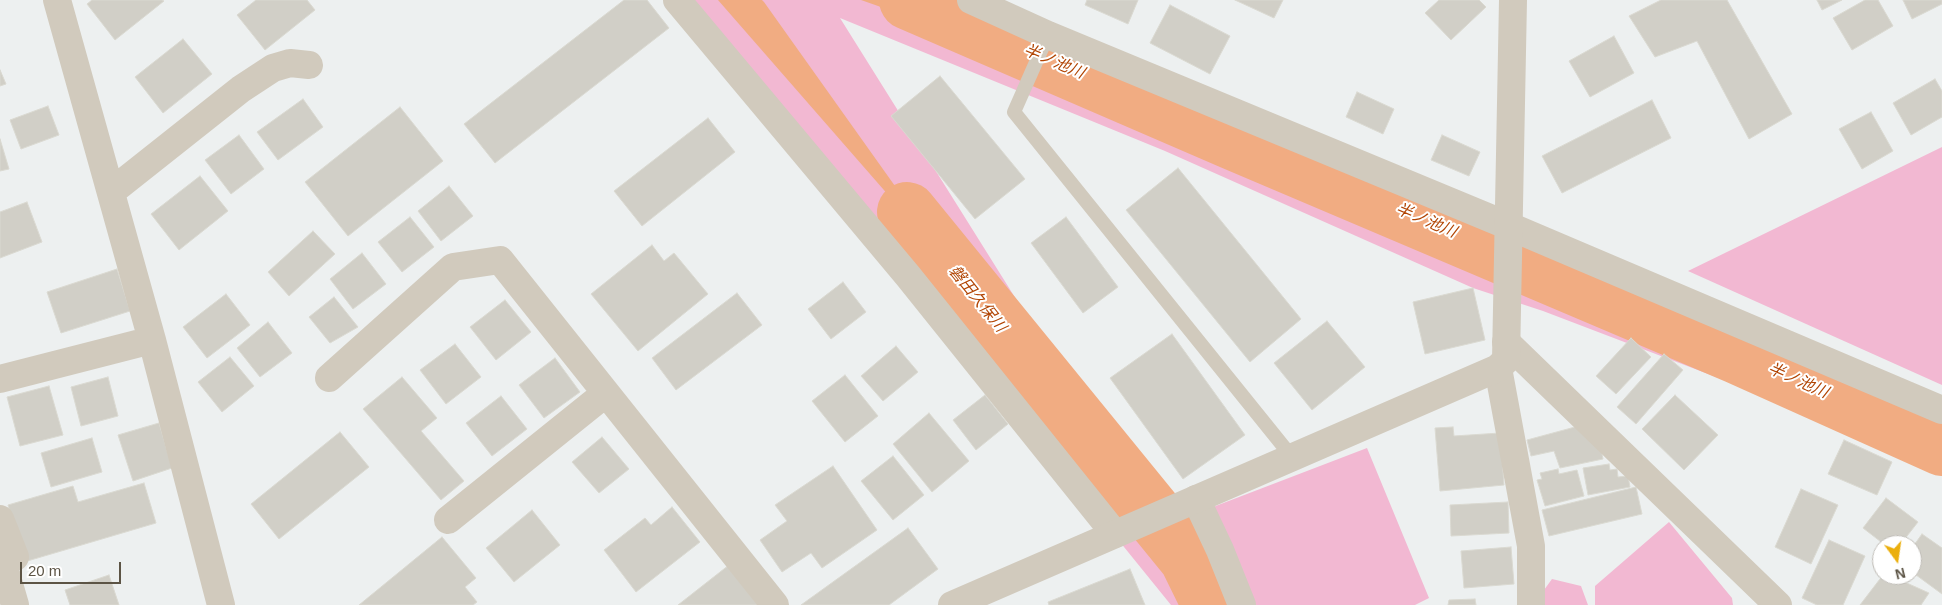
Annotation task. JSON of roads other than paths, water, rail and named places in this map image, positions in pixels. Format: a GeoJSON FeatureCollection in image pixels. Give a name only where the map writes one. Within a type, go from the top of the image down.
{"type":"FeatureCollection","features":[{"type":"Feature","properties":{"kind":"street"},"geometry":{"type":"LineString","coordinates":[[57,0],[152,340],[221,605]]}},
{"type":"Feature","properties":{"kind":"street"},"geometry":{"type":"LineString","coordinates":[[677,0],[1120,532]]}},
{"type":"Feature","properties":{"kind":"street"},"geometry":{"type":"LineString","coordinates":[[971,0],[1048,35],[1508,226],[1942,410]]}},
{"type":"Feature","properties":{"kind":"street"},"geometry":{"type":"LineString","coordinates":[[952,605],[1498,368],[1506,360],[1513,0]]}},
{"type":"Feature","properties":{"kind":"street"},"geometry":{"type":"LineString","coordinates":[[110,192],[242,89],[272,68],[290,63],[309,65]]}},
{"type":"Feature","properties":{"kind":"street"},"geometry":{"type":"LineString","coordinates":[[329,378],[453,266],[500,260],[775,605]]}},
{"type":"Feature","properties":{"kind":"street"},"geometry":{"type":"LineString","coordinates":[[0,379],[152,340]]}},
{"type":"Feature","properties":{"kind":"street"},"geometry":{"type":"LineString","coordinates":[[1506,342],[1778,605]]}},
{"type":"Feature","properties":{"kind":"street"},"geometry":{"type":"LineString","coordinates":[[1498,368],[1531,546],[1531,605]]}},
{"type":"Feature","properties":{"kind":"street"},"geometry":{"type":"LineString","coordinates":[[448,520],[606,393]]}},
{"type":"Feature","properties":{"kind":"street"},"geometry":{"type":"LineString","coordinates":[[1186,503],[1220,550],[1242,605]]}},
{"type":"Feature","properties":{"kind":"street"},"geometry":{"type":"LineString","coordinates":[[0,519],[14,557],[2,560],[15,605]]}},
{"type":"Feature","properties":{"kind":"lane"},"geometry":{"type":"LineString","coordinates":[[1048,35],[1014,112],[1292,457]]}},
{"type":"Feature","properties":{"kind":"waterway","name":"半ノ池川"},"geometry":{"type":"LineString","coordinates":[[909,0],[1737,354],[1942,446]]}},
{"type":"Feature","properties":{"kind":"waterway","name":"磐田久保川"},"geometry":{"type":"LineString","coordinates":[[907,212],[1189,558],[1212,605]]}}]}
